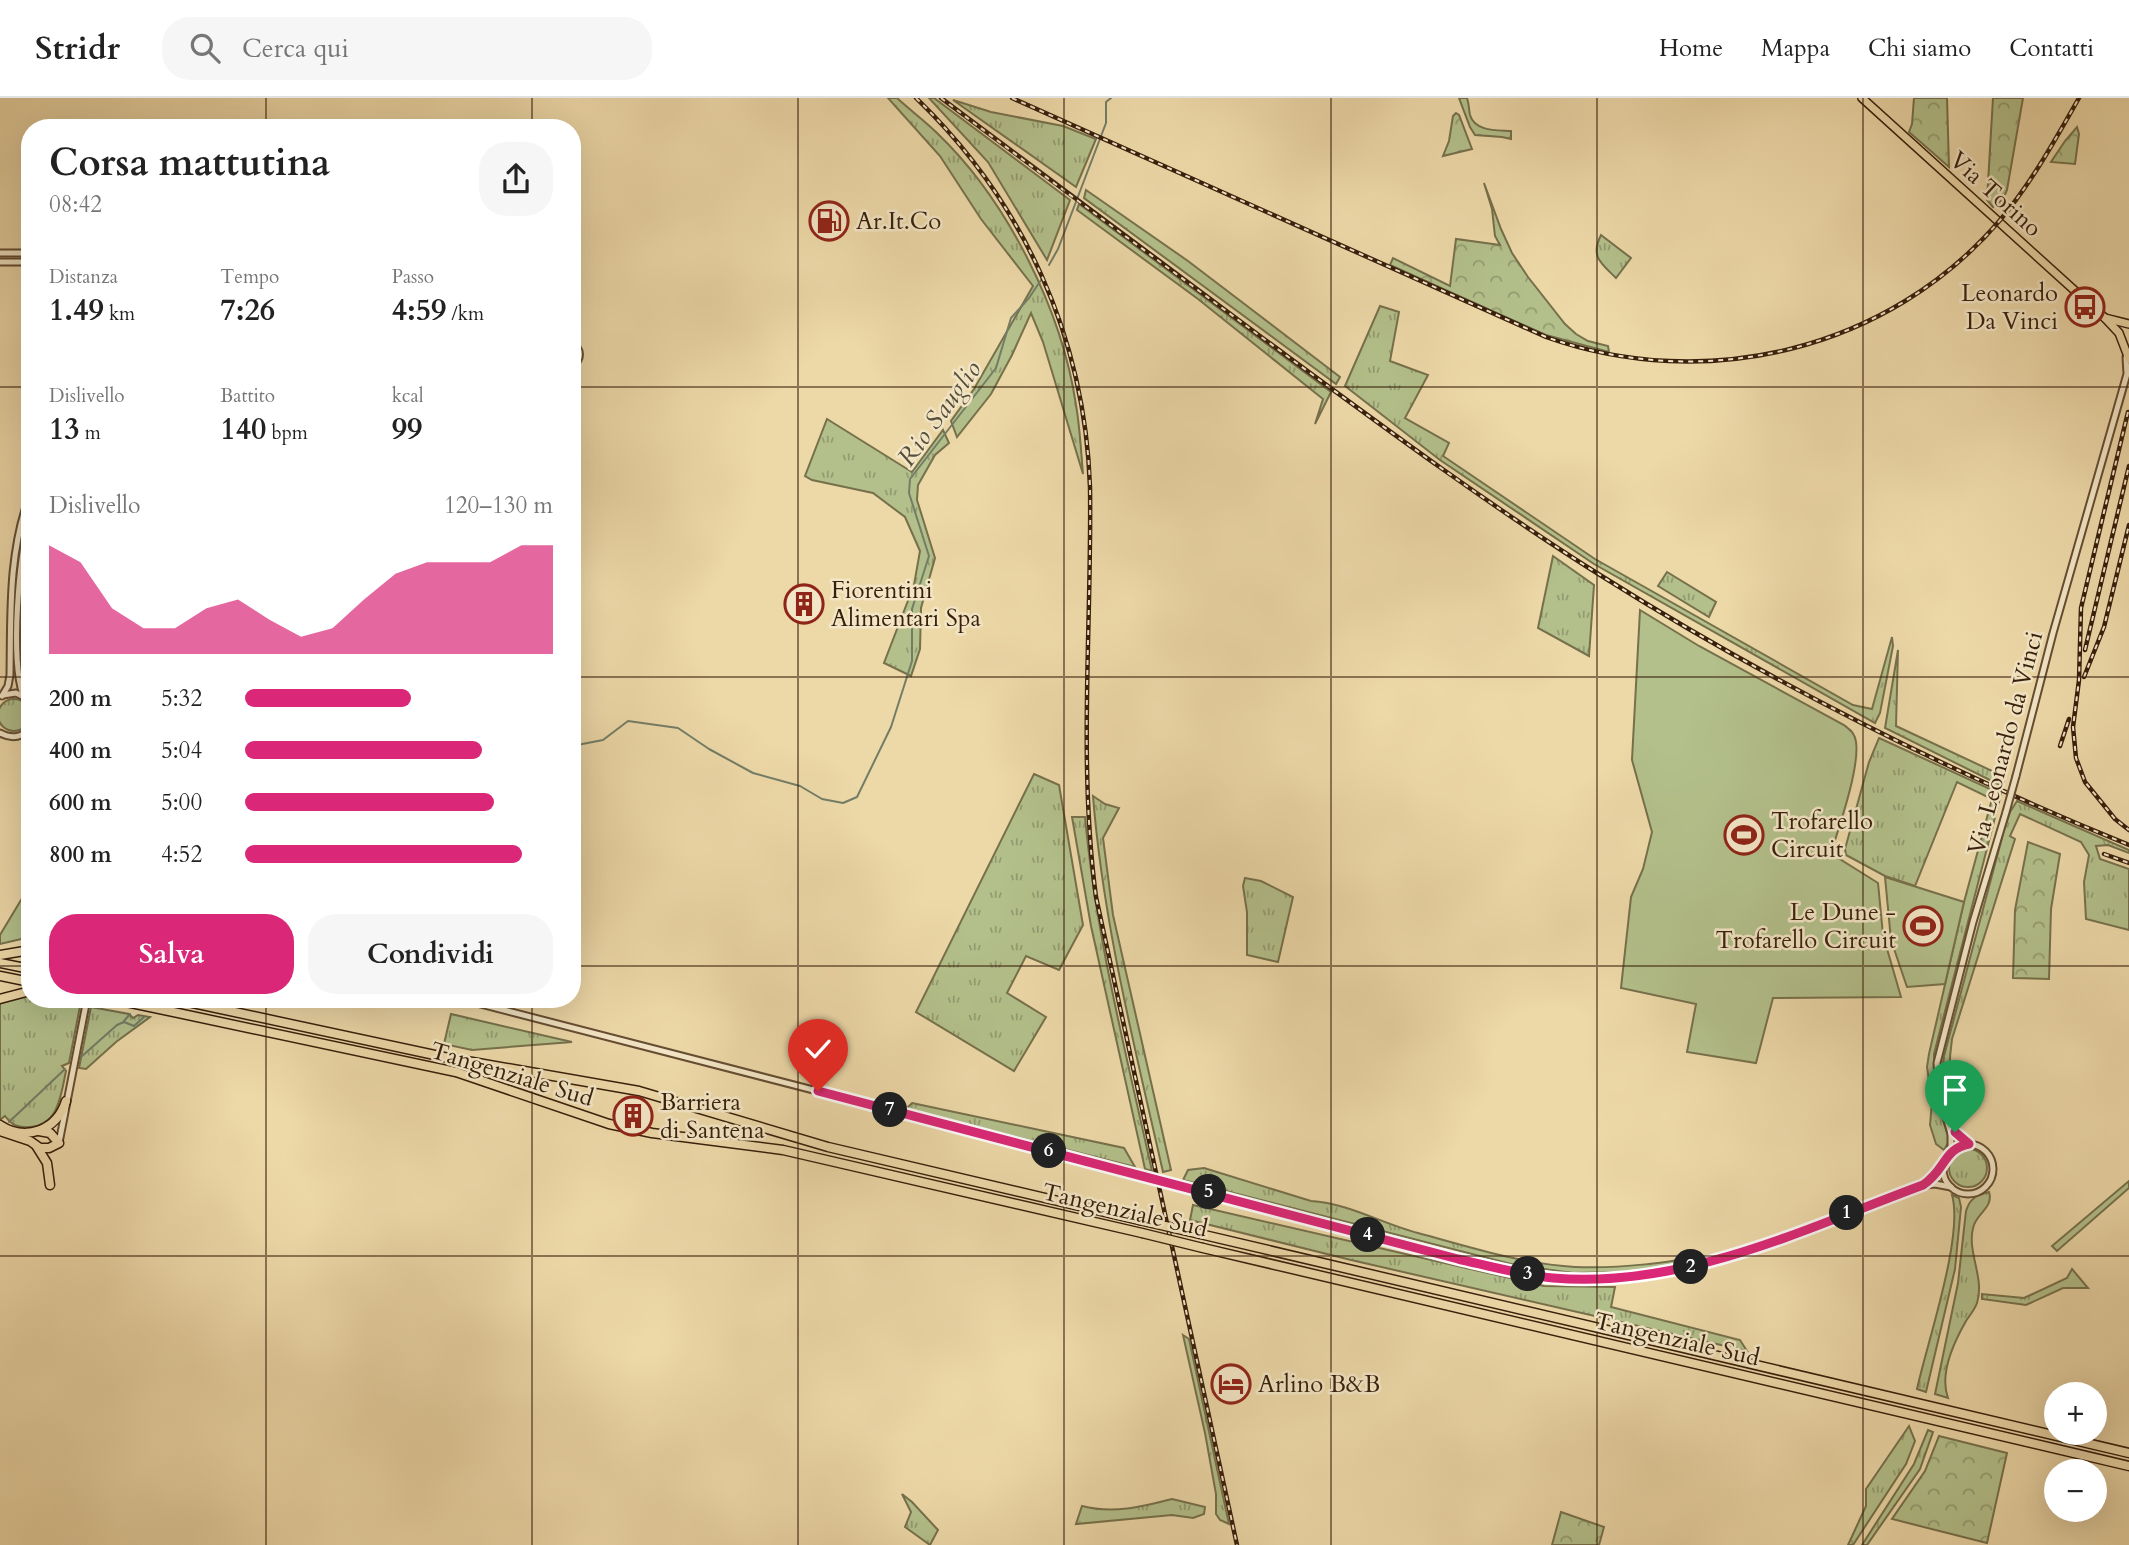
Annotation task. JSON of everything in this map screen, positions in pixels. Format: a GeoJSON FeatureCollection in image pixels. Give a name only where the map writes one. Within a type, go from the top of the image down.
{"type":"FeatureCollection","features":[{"type":"Feature","properties":{"kind":"highway"},"geometry":{"type":"LineString","coordinates":[[0,955],[21,952]]}},
{"type":"Feature","properties":{"kind":"highway"},"geometry":{"type":"LineString","coordinates":[[0,963],[21,967]]}},
{"type":"Feature","properties":{"kind":"highway"},"geometry":{"type":"LineString","coordinates":[[0,976],[21,980]]}},
{"type":"Feature","properties":{"kind":"highway"},"geometry":{"type":"LineString","coordinates":[[0,999],[21,993]]}},
{"type":"Feature","properties":{"kind":"highway","name":"Tangenziale Sud"},"geometry":{"type":"LineString","coordinates":[[154,1008],[456,1072],[609,1124],[652,1133],[783,1150],[2129,1466]]}},
{"type":"Feature","properties":{"kind":"highway","name":"Tangenziale Sud"},"geometry":{"type":"LineString","coordinates":[[216,1008],[444,1057],[632,1089],[828,1147],[2129,1453]]}},
{"type":"Feature","properties":{"kind":"highway"},"geometry":{"type":"LineString","coordinates":[[39,1131],[58,1118],[66,1101]]}},
{"type":"Feature","properties":{"kind":"highway"},"geometry":{"type":"LineString","coordinates":[[0,1125],[18,1133],[50,1132],[59,1143],[46,1149],[0,1131]]}},
{"type":"Feature","properties":{"kind":"highway"},"geometry":{"type":"LineString","coordinates":[[34,1145],[47,1163],[50,1185]]}},
{"type":"Feature","properties":{"kind":"main road","name":"Via Torino"},"geometry":{"type":"LineString","coordinates":[[1862,98],[2105,318],[2119,333],[2126,354]]}},
{"type":"Feature","properties":{"kind":"main road","name":"Via Torino"},"geometry":{"type":"LineString","coordinates":[[2105,318],[2129,324]]}},
{"type":"Feature","properties":{"kind":"main road"},"geometry":{"type":"LineString","coordinates":[[2126,354],[2124,340],[2129,331]]}},
{"type":"Feature","properties":{"kind":"street"},"geometry":{"type":"LineString","coordinates":[[0,253],[21,253]]}},
{"type":"Feature","properties":{"kind":"street"},"geometry":{"type":"LineString","coordinates":[[0,262],[21,262]]}},
{"type":"Feature","properties":{"kind":"street","name":"Via Leonardo da Vinci"},"geometry":{"type":"LineString","coordinates":[[1951,1151],[1951,1134],[1937,1079],[1940,1049],[2053,633],[2128,374],[2126,354]]}},
{"type":"Feature","properties":{"kind":"street"},"geometry":{"type":"LineString","coordinates":[[1,696],[8,686],[10,675],[11,607],[16,548],[21,529]]}},
{"type":"Feature","properties":{"kind":"street"},"geometry":{"type":"LineString","coordinates":[[21,584],[18,672],[21,680]]}},
{"type":"Feature","properties":{"kind":"street"},"geometry":{"type":"LineString","coordinates":[[1,696],[9,693],[21,696]]}},
{"type":"Feature","properties":{"kind":"street"},"geometry":{"type":"LineString","coordinates":[[0,733],[11,737],[21,735]]}},
{"type":"Feature","properties":{"kind":"street"},"geometry":{"type":"LineString","coordinates":[[59,1143],[85,1008]]}},
{"type":"Feature","properties":{"kind":"street"},"geometry":{"type":"LineString","coordinates":[[496,1008],[1506,1270],[1552,1278],[1643,1276],[1692,1267],[1741,1252],[1923,1185],[1944,1166],[1951,1151],[1969,1144]]}},
{"type":"Feature","properties":{"kind":"street"},"geometry":{"type":"LineString","coordinates":[[1923,1185],[1935,1184],[1973,1193],[1987,1185],[1992,1178],[1990,1156],[1978,1146],[1961,1139],[1948,1123]]}},
{"type":"Feature","properties":{"kind":"street"},"geometry":{"type":"LineString","coordinates":[[1944,1166],[1944,1174],[1952,1188]]}},
{"type":"Feature","properties":{"kind":"green space"},"geometry":{"type":"Polygon","coordinates":[[[888,98],[897,98],[962,160],[986,190],[1028,258],[1058,332],[1069,369],[1083,474],[1043,342],[1031,313],[991,394],[957,437],[951,421],[974,389],[1033,286],[981,219],[940,156],[888,98]]]}},
{"type":"Feature","properties":{"kind":"green space"},"geometry":{"type":"Polygon","coordinates":[[[929,98],[934,98],[1070,200],[1047,260],[988,162],[929,98]]]}},
{"type":"Feature","properties":{"kind":"green space"},"geometry":{"type":"Polygon","coordinates":[[[1459,98],[1467,98],[1470,115],[1477,125],[1511,131],[1511,139],[1475,135],[1459,98]]]}},
{"type":"Feature","properties":{"kind":"green space"},"geometry":{"type":"Polygon","coordinates":[[[1914,98],[1947,98],[1949,167],[1909,132],[1914,98]]]}},
{"type":"Feature","properties":{"kind":"green space"},"geometry":{"type":"Polygon","coordinates":[[[1993,98],[2023,98],[2007,190],[2003,199],[1993,207],[1987,200],[1993,98]]]}},
{"type":"Feature","properties":{"kind":"green space"},"geometry":{"type":"Polygon","coordinates":[[[953,100],[991,112],[1063,126],[1096,139],[1076,187],[953,100]]]}},
{"type":"Feature","properties":{"kind":"green space"},"geometry":{"type":"Polygon","coordinates":[[[1456,113],[1472,149],[1443,156],[1449,141],[1453,116],[1456,113]]]}},
{"type":"Feature","properties":{"kind":"green space"},"geometry":{"type":"Polygon","coordinates":[[[2077,127],[2079,134],[2075,164],[2051,162],[2065,141],[2077,127]]]}},
{"type":"Feature","properties":{"kind":"green space"},"geometry":{"type":"Polygon","coordinates":[[[1484,183],[1512,253],[1528,277],[1565,324],[1588,341],[1608,346],[1609,352],[1546,335],[1390,265],[1393,258],[1450,286],[1456,239],[1500,245],[1495,236],[1492,209],[1484,183]]]}},
{"type":"Feature","properties":{"kind":"green space"},"geometry":{"type":"Polygon","coordinates":[[[1086,190],[1188,261],[1340,377],[1336,384],[1084,198],[1086,190]]]}},
{"type":"Feature","properties":{"kind":"green space"},"geometry":{"type":"Polygon","coordinates":[[[1079,204],[1331,392],[1315,424],[1323,399],[1198,299],[1077,210],[1079,204]]]}},
{"type":"Feature","properties":{"kind":"green space"},"geometry":{"type":"Polygon","coordinates":[[[1601,235],[1631,258],[1616,278],[1602,264],[1597,254],[1601,235]]]}},
{"type":"Feature","properties":{"kind":"green space"},"geometry":{"type":"Polygon","coordinates":[[[1380,306],[1399,312],[1390,361],[1428,375],[1405,418],[1449,443],[1443,456],[1595,559],[1853,705],[1872,709],[1892,637],[1893,646],[1880,713],[1875,723],[1594,564],[1440,460],[1345,386],[1380,306]]]}},
{"type":"Feature","properties":{"kind":"green space"},"geometry":{"type":"Polygon","coordinates":[[[827,419],[912,472],[943,430],[949,443],[935,455],[918,485],[917,500],[935,558],[921,608],[920,649],[911,676],[884,663],[914,585],[920,551],[905,517],[873,493],[812,480],[805,476],[827,419]]]}},
{"type":"Feature","properties":{"kind":"green space"},"geometry":{"type":"Polygon","coordinates":[[[1553,556],[1594,585],[1589,656],[1538,628],[1553,556]]]}},
{"type":"Feature","properties":{"kind":"green space"},"geometry":{"type":"Polygon","coordinates":[[[1667,572],[1716,602],[1709,617],[1658,586],[1667,572]]]}},
{"type":"Feature","properties":{"kind":"green space","name":"Trofarello Circuit"},"geometry":{"type":"Polygon","coordinates":[[[1640,610],[1699,646],[1844,725],[1855,739],[1852,783],[1830,856],[1838,858],[1878,883],[1883,935],[1901,997],[1773,998],[1756,1063],[1687,1052],[1696,1004],[1621,988],[1631,897],[1643,869],[1652,832],[1632,760],[1640,610]]]}},
{"type":"Feature","properties":{"kind":"green space"},"geometry":{"type":"Polygon","coordinates":[[[1898,650],[1896,726],[2005,777],[2002,786],[1885,728],[1898,650]]]}},
{"type":"Feature","properties":{"kind":"green space"},"geometry":{"type":"Polygon","coordinates":[[[20,700],[21,730],[14,731],[2,727],[-1,709],[2,703],[20,700]]]}},
{"type":"Feature","properties":{"kind":"green space"},"geometry":{"type":"Polygon","coordinates":[[[1879,738],[2001,794],[1934,1054],[1934,1087],[1948,1136],[1944,1150],[1936,1144],[1930,1125],[1932,1102],[1927,1067],[1964,902],[1992,799],[1957,782],[1915,886],[1885,876],[1846,855],[1845,849],[1869,762],[1879,738]]]}},
{"type":"Feature","properties":{"kind":"green space"},"geometry":{"type":"Polygon","coordinates":[[[1034,774],[1059,785],[1083,925],[1059,970],[1026,956],[1007,993],[1046,1017],[1014,1071],[916,1012],[1034,774]]]}},
{"type":"Feature","properties":{"kind":"green space"},"geometry":{"type":"Polygon","coordinates":[[[1093,796],[1105,804],[1119,808],[1103,838],[1113,915],[1171,1170],[1163,1172],[1112,938],[1093,796]]]}},
{"type":"Feature","properties":{"kind":"green space"},"geometry":{"type":"Polygon","coordinates":[[[2017,801],[2129,850],[2129,853],[2108,845],[2096,846],[2100,859],[2129,869],[2129,930],[2086,919],[2084,882],[2089,855],[2081,842],[2020,814],[2010,836],[2015,839],[1952,1039],[1950,1084],[1958,1129],[1945,1094],[1944,1056],[2003,834],[2010,812],[2017,801]]]}},
{"type":"Feature","properties":{"kind":"green space"},"geometry":{"type":"Polygon","coordinates":[[[1072,817],[1085,817],[1104,951],[1152,1171],[1145,1169],[1091,926],[1072,817]]]}},
{"type":"Feature","properties":{"kind":"green space"},"geometry":{"type":"Polygon","coordinates":[[[2028,842],[2060,854],[2051,909],[2049,979],[2013,978],[2015,910],[2028,842]]]}},
{"type":"Feature","properties":{"kind":"green space","name":"Le Dune - Trofarello Circuit"},"geometry":{"type":"Polygon","coordinates":[[[1885,877],[1964,902],[1945,984],[1907,987],[1891,940],[1885,877]]]}},
{"type":"Feature","properties":{"kind":"green space"},"geometry":{"type":"Polygon","coordinates":[[[1245,878],[1261,881],[1293,897],[1278,962],[1247,955],[1247,912],[1243,886],[1245,878]]]}},
{"type":"Feature","properties":{"kind":"green space"},"geometry":{"type":"Polygon","coordinates":[[[21,900],[21,939],[0,944],[0,935],[21,900]]]}},
{"type":"Feature","properties":{"kind":"green space"},"geometry":{"type":"Polygon","coordinates":[[[21,996],[21,1008],[80,1008],[69,1063],[62,1066],[66,1071],[60,1099],[53,1115],[39,1125],[15,1125],[5,1116],[0,1120],[0,1003],[21,996]]]}},
{"type":"Feature","properties":{"kind":"green space"},"geometry":{"type":"Polygon","coordinates":[[[91,1008],[129,1014],[133,1018],[138,1015],[150,1017],[86,1069],[79,1068],[91,1008]]]}},
{"type":"Feature","properties":{"kind":"green space"},"geometry":{"type":"Polygon","coordinates":[[[451,1014],[572,1042],[472,1050],[444,1044],[451,1014]]]}},
{"type":"Feature","properties":{"kind":"green space"},"geometry":{"type":"Polygon","coordinates":[[[912,1103],[1124,1148],[1135,1167],[906,1109],[912,1103]]]}},
{"type":"Feature","properties":{"kind":"green space"},"geometry":{"type":"Polygon","coordinates":[[[1968,1149],[1981,1155],[1987,1168],[1981,1181],[1968,1187],[1955,1181],[1949,1168],[1955,1155],[1968,1149]]]}},
{"type":"Feature","properties":{"kind":"green space"},"geometry":{"type":"Polygon","coordinates":[[[1204,1168],[1311,1201],[1352,1210],[1418,1233],[1535,1262],[1575,1267],[1610,1267],[1714,1255],[1672,1266],[1628,1272],[1573,1273],[1515,1265],[1183,1180],[1188,1170],[1204,1168]]]}},
{"type":"Feature","properties":{"kind":"green space"},"geometry":{"type":"Polygon","coordinates":[[[2129,1181],[2129,1188],[2057,1251],[2052,1246],[2129,1181]]]}},
{"type":"Feature","properties":{"kind":"green space"},"geometry":{"type":"Polygon","coordinates":[[[1989,1192],[1989,1202],[1975,1223],[1972,1237],[1979,1294],[1949,1358],[1945,1379],[1948,1398],[1935,1394],[1958,1283],[1966,1211],[1975,1198],[1989,1192]]]}},
{"type":"Feature","properties":{"kind":"green space"},"geometry":{"type":"Polygon","coordinates":[[[1952,1195],[1959,1198],[1961,1207],[1955,1269],[1926,1392],[1917,1389],[1949,1262],[1953,1236],[1952,1195]]]}},
{"type":"Feature","properties":{"kind":"green space"},"geometry":{"type":"Polygon","coordinates":[[[1193,1205],[1544,1286],[1615,1287],[1611,1307],[1740,1340],[1747,1351],[1190,1220],[1193,1205]]]}},
{"type":"Feature","properties":{"kind":"green space"},"geometry":{"type":"Polygon","coordinates":[[[2072,1269],[2088,1288],[2063,1288],[2026,1305],[1982,1299],[1982,1294],[2024,1298],[2067,1278],[2072,1269]]]}},
{"type":"Feature","properties":{"kind":"green space"},"geometry":{"type":"Polygon","coordinates":[[[1183,1335],[1189,1339],[1229,1524],[1220,1520],[1216,1514],[1216,1494],[1205,1433],[1183,1335]]]}},
{"type":"Feature","properties":{"kind":"green space"},"geometry":{"type":"Polygon","coordinates":[[[1909,1426],[1915,1441],[1906,1464],[1853,1545],[1848,1545],[1866,1506],[1866,1489],[1909,1426]]]}},
{"type":"Feature","properties":{"kind":"green space"},"geometry":{"type":"Polygon","coordinates":[[[1928,1430],[1933,1432],[1920,1469],[1867,1545],[1862,1545],[1914,1464],[1928,1430]]]}},
{"type":"Feature","properties":{"kind":"green space"},"geometry":{"type":"Polygon","coordinates":[[[1939,1436],[2007,1453],[1987,1543],[1892,1519],[1925,1471],[1939,1436]]]}},
{"type":"Feature","properties":{"kind":"green space"},"geometry":{"type":"Polygon","coordinates":[[[902,1494],[938,1530],[930,1545],[905,1527],[911,1512],[902,1494]]]}},
{"type":"Feature","properties":{"kind":"green space"},"geometry":{"type":"Polygon","coordinates":[[[1172,1499],[1205,1507],[1204,1514],[1193,1518],[1172,1515],[1076,1524],[1082,1506],[1116,1509],[1172,1499]]]}},
{"type":"Feature","properties":{"kind":"green space"},"geometry":{"type":"Polygon","coordinates":[[[1561,1512],[1604,1527],[1599,1545],[1552,1545],[1561,1512]]]}},
{"type":"Feature","properties":{"kind":"waterway","name":"Rio Sauglio"},"geometry":{"type":"LineString","coordinates":[[1049,265],[1058,249],[1106,123],[1106,102],[1111,98]]}},
{"type":"Feature","properties":{"kind":"waterway","name":"Rio Sauglio"},"geometry":{"type":"LineString","coordinates":[[581,744],[603,740],[628,721],[678,728],[753,773],[800,786],[822,799],[843,803],[857,797],[891,727],[912,661],[912,609],[929,556],[909,493],[910,479],[996,368],[1011,318],[1041,280]]}},
{"type":"Feature","properties":{"kind":"waterway"},"geometry":{"type":"LineString","coordinates":[[124,1021],[130,1014]]}},
{"type":"Feature","properties":{"kind":"waterway","name":"Rio Sauglio"},"geometry":{"type":"LineString","coordinates":[[81,1057],[117,1025],[124,1022],[134,1026],[144,1017]]}},
{"type":"Feature","properties":{"kind":"waterway"},"geometry":{"type":"LineString","coordinates":[[9,1122],[65,1069]]}},
{"type":"Feature","properties":{"kind":"railway"},"geometry":{"type":"LineString","coordinates":[[916,98],[954,138],[988,182],[1017,227],[1042,276],[1061,326],[1076,378],[1086,432],[1090,487],[1087,744],[1096,897],[1237,1545]]}},
{"type":"Feature","properties":{"kind":"railway"},"geometry":{"type":"LineString","coordinates":[[941,98],[1388,430],[1514,519],[1600,575],[1663,614],[1858,722],[1992,786],[2129,845]]}},
{"type":"Feature","properties":{"kind":"railway"},"geometry":{"type":"LineString","coordinates":[[1012,98],[1546,337],[1607,354],[1669,361],[1731,359],[1792,348],[1850,329],[1906,301],[1956,264],[2001,219],[2033,176],[2079,98]]}},
{"type":"Feature","properties":{"kind":"railway"},"geometry":{"type":"LineString","coordinates":[[2128,412],[2081,608],[2079,680],[2073,727],[2076,758],[2085,782],[2115,819],[2129,830]]}},
{"type":"Feature","properties":{"kind":"railway"},"geometry":{"type":"LineString","coordinates":[[2085,650],[2129,466]]}},
{"type":"Feature","properties":{"kind":"railway"},"geometry":{"type":"LineString","coordinates":[[2084,677],[2104,627],[2129,525]]}},
{"type":"Feature","properties":{"kind":"railway"},"geometry":{"type":"LineString","coordinates":[[2060,746],[2069,719]]}},
{"type":"Feature","properties":{"kind":"railway"},"geometry":{"type":"LineString","coordinates":[[2104,854],[2129,863]]}},
{"type":"Feature","properties":{"kind":"place","name":"Ar.It.Co"},"geometry":{"type":"Point","coordinates":[829,221]}},
{"type":"Feature","properties":{"kind":"place","name":"Leonardo Da Vinci"},"geometry":{"type":"Point","coordinates":[2085,307]}},
{"type":"Feature","properties":{"kind":"place","name":"Fiorentini Alimentari Spa"},"geometry":{"type":"Point","coordinates":[804,604]}},
{"type":"Feature","properties":{"kind":"place","name":"Trofarello Circuit"},"geometry":{"type":"Point","coordinates":[1744,835]}},
{"type":"Feature","properties":{"kind":"place","name":"Le Dune - Trofarello Circuit"},"geometry":{"type":"Point","coordinates":[1923,926]}},
{"type":"Feature","properties":{"kind":"place","name":"Barriera di Santena"},"geometry":{"type":"Point","coordinates":[633,1116]}},
{"type":"Feature","properties":{"kind":"place","name":"Arlino B&B"},"geometry":{"type":"Point","coordinates":[1231,1384]}},
{"type":"Feature","properties":{"kind":"route"},"geometry":{"type":"LineString","coordinates":[[818,1091],[1458,1259],[1552,1278],[1643,1276],[1692,1267],[1741,1252],[1923,1185],[1944,1166],[1951,1151],[1969,1144],[1955,1132]]}}]}
